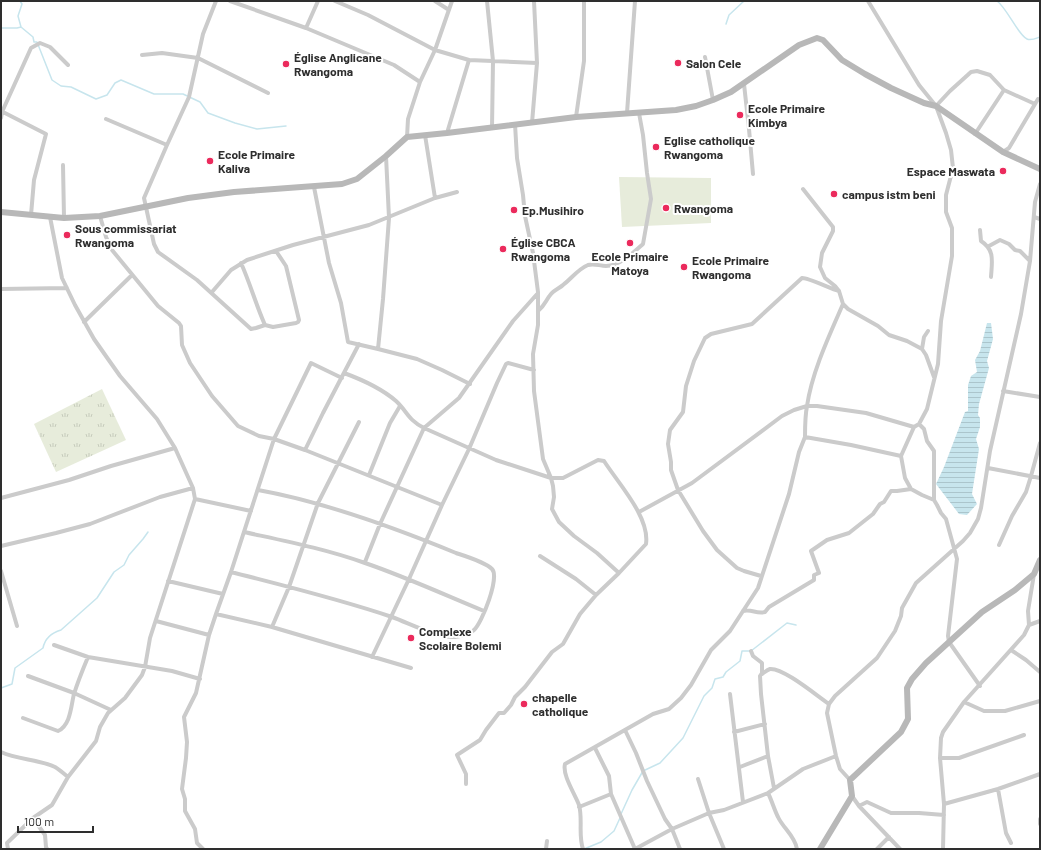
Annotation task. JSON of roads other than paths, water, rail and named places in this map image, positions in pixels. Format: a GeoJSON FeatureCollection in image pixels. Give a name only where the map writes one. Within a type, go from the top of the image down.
{"type":"FeatureCollection","features":[{"type":"Feature","properties":{"kind":"street"},"geometry":{"type":"LineString","coordinates":[[216,1],[203,34],[189,97],[144,198],[144,208],[154,244],[158,252],[212,292],[246,326],[251,329],[265,325],[273,327],[298,322],[299,320],[286,266],[276,251]]}},
{"type":"Feature","properties":{"kind":"street"},"geometry":{"type":"LineString","coordinates":[[230,1],[306,28],[394,66],[420,82]]}},
{"type":"Feature","properties":{"kind":"street"},"geometry":{"type":"LineString","coordinates":[[306,28],[318,1]]}},
{"type":"Feature","properties":{"kind":"street"},"geometry":{"type":"LineString","coordinates":[[335,1],[368,15],[435,50],[469,60],[537,64]]}},
{"type":"Feature","properties":{"kind":"street"},"geometry":{"type":"LineString","coordinates":[[435,1],[449,10]]}},
{"type":"Feature","properties":{"kind":"street"},"geometry":{"type":"LineString","coordinates":[[407,136],[408,119],[420,82],[435,50],[452,1]]}},
{"type":"Feature","properties":{"kind":"street"},"geometry":{"type":"LineString","coordinates":[[487,1],[494,61],[492,128]]}},
{"type":"Feature","properties":{"kind":"street"},"geometry":{"type":"LineString","coordinates":[[532,123],[537,64],[534,1]]}},
{"type":"Feature","properties":{"kind":"street"},"geometry":{"type":"LineString","coordinates":[[576,117],[584,61],[584,1]]}},
{"type":"Feature","properties":{"kind":"street"},"geometry":{"type":"LineString","coordinates":[[627,113],[635,1]]}},
{"type":"Feature","properties":{"kind":"street"},"geometry":{"type":"LineString","coordinates":[[868,1],[918,85],[936,106],[975,134],[986,144],[1040,169]]}},
{"type":"Feature","properties":{"kind":"street"},"geometry":{"type":"LineString","coordinates":[[1,212],[64,218],[100,216],[188,198],[234,192],[342,184],[357,179],[386,156],[407,136],[492,128],[576,117],[676,110],[696,106],[731,92],[744,84],[765,67],[799,45],[817,38],[823,40],[842,60],[865,74],[924,103],[936,106]]}},
{"type":"Feature","properties":{"kind":"street"},"geometry":{"type":"LineString","coordinates":[[1,118],[2,112],[30,48],[40,43],[50,47],[68,65]]}},
{"type":"Feature","properties":{"kind":"street"},"geometry":{"type":"LineString","coordinates":[[142,55],[162,53],[198,58],[268,93]]}},
{"type":"Feature","properties":{"kind":"street"},"geometry":{"type":"LineString","coordinates":[[705,57],[713,100]]}},
{"type":"Feature","properties":{"kind":"street"},"geometry":{"type":"LineString","coordinates":[[447,133],[469,60]]}},
{"type":"Feature","properties":{"kind":"street"},"geometry":{"type":"LineString","coordinates":[[936,106],[971,72],[977,71],[990,75],[1004,90],[1035,104]]}},
{"type":"Feature","properties":{"kind":"street"},"geometry":{"type":"LineString","coordinates":[[744,84],[753,174]]}},
{"type":"Feature","properties":{"kind":"street"},"geometry":{"type":"LineString","coordinates":[[975,134],[1004,90]]}},
{"type":"Feature","properties":{"kind":"street"},"geometry":{"type":"LineString","coordinates":[[1003,152],[1009,148],[1039,98]]}},
{"type":"Feature","properties":{"kind":"street"},"geometry":{"type":"LineString","coordinates":[[934,500],[911,489],[905,478],[901,456],[914,427],[919,424],[927,409],[938,364],[939,338],[951,263],[953,242],[952,228],[946,212],[946,195],[953,168],[951,150],[936,106]]}},
{"type":"Feature","properties":{"kind":"street"},"geometry":{"type":"LineString","coordinates":[[2,112],[46,134],[34,180],[31,215]]}},
{"type":"Feature","properties":{"kind":"street"},"geometry":{"type":"LineString","coordinates":[[538,311],[545,305],[551,293],[580,270],[588,265],[597,264],[606,266],[616,264],[643,244],[651,199],[639,112]]}},
{"type":"Feature","properties":{"kind":"street"},"geometry":{"type":"LineString","coordinates":[[106,118],[167,145]]}},
{"type":"Feature","properties":{"kind":"street"},"geometry":{"type":"LineString","coordinates":[[515,124],[517,158],[525,216],[534,253],[538,292],[538,325],[533,354],[534,391],[543,460],[553,486],[554,497],[552,509],[559,522],[620,573]]}},
{"type":"Feature","properties":{"kind":"street"},"geometry":{"type":"LineString","coordinates":[[425,135],[435,198]]}},
{"type":"Feature","properties":{"kind":"street"},"geometry":{"type":"LineString","coordinates":[[378,349],[389,218],[386,156]]}},
{"type":"Feature","properties":{"kind":"street"},"geometry":{"type":"LineString","coordinates":[[63,165],[64,218]]}},
{"type":"Feature","properties":{"kind":"street"},"geometry":{"type":"LineString","coordinates":[[900,849],[859,806],[852,796],[850,780],[840,769],[836,756],[827,713],[828,704],[877,658],[894,631],[901,616],[902,608],[916,583],[970,533],[978,519],[1003,391],[1021,314],[1030,261],[1035,202],[1040,184]]}},
{"type":"Feature","properties":{"kind":"street"},"geometry":{"type":"LineString","coordinates":[[314,187],[329,263],[340,303],[348,342],[417,359],[470,384]]}},
{"type":"Feature","properties":{"kind":"street"},"geometry":{"type":"LineString","coordinates":[[803,190],[833,228],[822,254],[820,267],[825,278],[835,286],[839,292],[843,304],[848,309],[878,326],[889,335],[907,341],[922,350],[926,355],[934,377]]}},
{"type":"Feature","properties":{"kind":"street"},"geometry":{"type":"LineString","coordinates":[[212,292],[231,270],[247,260],[293,245],[346,232],[389,218],[435,198],[457,192]]}},
{"type":"Feature","properties":{"kind":"street"},"geometry":{"type":"LineString","coordinates":[[100,216],[108,244],[158,306],[179,324],[182,345],[190,363],[212,396],[238,426],[259,436],[274,439],[305,450],[442,505]]}},
{"type":"Feature","properties":{"kind":"street"},"geometry":{"type":"LineString","coordinates":[[1034,216],[1040,219]]}},
{"type":"Feature","properties":{"kind":"street"},"geometry":{"type":"LineString","coordinates":[[8,849],[7,843],[33,818],[52,805],[68,777],[93,746],[103,720],[111,710],[130,693],[142,675],[145,667],[150,638],[194,499],[193,488],[175,448],[157,419],[112,365],[84,322],[62,278],[50,217]]}},
{"type":"Feature","properties":{"kind":"street"},"geometry":{"type":"LineString","coordinates":[[980,230],[981,241],[989,246],[993,258],[991,277]]}},
{"type":"Feature","properties":{"kind":"street"},"geometry":{"type":"LineString","coordinates":[[989,246],[1000,240],[1009,244],[1015,250],[1020,251],[1030,261]]}},
{"type":"Feature","properties":{"kind":"street"},"geometry":{"type":"LineString","coordinates":[[241,264],[248,278],[265,325]]}},
{"type":"Feature","properties":{"kind":"street"},"geometry":{"type":"LineString","coordinates":[[84,322],[132,275]]}},
{"type":"Feature","properties":{"kind":"street"},"geometry":{"type":"LineString","coordinates":[[761,576],[744,572],[737,568],[717,550],[703,532],[678,490],[671,470],[668,444],[670,430],[683,412],[686,386],[694,361],[705,338],[711,334],[752,324],[802,278],[807,278],[813,282],[839,292]]}},
{"type":"Feature","properties":{"kind":"street"},"geometry":{"type":"LineString","coordinates":[[1,289],[67,288]]}},
{"type":"Feature","properties":{"kind":"street"},"geometry":{"type":"LineString","coordinates":[[365,562],[380,524],[424,428],[459,398],[513,322],[538,292]]}},
{"type":"Feature","properties":{"kind":"street"},"geometry":{"type":"LineString","coordinates":[[583,849],[580,842],[579,807],[565,773],[564,766],[565,764],[652,714],[669,709],[681,698],[691,685],[711,650],[730,630],[758,588],[789,494],[799,452],[805,437],[807,406],[817,368],[843,304]]}},
{"type":"Feature","properties":{"kind":"street"},"geometry":{"type":"LineString","coordinates":[[922,350],[924,337],[928,331]]}},
{"type":"Feature","properties":{"kind":"street"},"geometry":{"type":"LineString","coordinates":[[305,450],[322,413],[359,344]]}},
{"type":"Feature","properties":{"kind":"street"},"geometry":{"type":"LineString","coordinates":[[372,657],[392,617],[442,505],[469,449],[506,364],[508,362],[534,370]]}},
{"type":"Feature","properties":{"kind":"street"},"geometry":{"type":"LineString","coordinates":[[203,849],[198,843],[195,829],[185,811],[185,799],[182,789],[187,742],[184,717],[196,693],[209,635],[274,439],[311,363],[343,375],[360,379],[379,389],[400,406],[413,423],[496,460],[551,478],[563,478],[598,460],[604,461],[639,512],[644,523],[647,539],[646,544],[620,573],[596,595],[580,614],[563,644],[552,652],[525,687],[515,697],[511,705],[504,713],[499,713],[480,740],[457,755],[466,774],[466,784]]}},
{"type":"Feature","properties":{"kind":"street"},"geometry":{"type":"LineString","coordinates":[[1003,391],[1040,397]]}},
{"type":"Feature","properties":{"kind":"street"},"geometry":{"type":"LineString","coordinates":[[369,475],[390,423],[400,406]]}},
{"type":"Feature","properties":{"kind":"street"},"geometry":{"type":"LineString","coordinates":[[639,512],[692,483],[782,416],[794,410],[807,406],[866,413],[914,427]]}},
{"type":"Feature","properties":{"kind":"street"},"geometry":{"type":"LineString","coordinates":[[272,627],[289,587],[318,504],[359,422]]}},
{"type":"Feature","properties":{"kind":"street"},"geometry":{"type":"LineString","coordinates":[[919,424],[924,429],[927,441],[934,451],[934,500],[946,519],[957,558],[948,636],[949,642],[980,686]]}},
{"type":"Feature","properties":{"kind":"street"},"geometry":{"type":"LineString","coordinates":[[805,437],[901,456]]}},
{"type":"Feature","properties":{"kind":"street"},"geometry":{"type":"LineString","coordinates":[[999,545],[1012,516],[1026,492],[1040,443]]}},
{"type":"Feature","properties":{"kind":"street"},"geometry":{"type":"LineString","coordinates":[[1,498],[62,482],[111,466],[175,448]]}},
{"type":"Feature","properties":{"kind":"street"},"geometry":{"type":"LineString","coordinates":[[988,468],[1040,478]]}},
{"type":"Feature","properties":{"kind":"street"},"geometry":{"type":"LineString","coordinates":[[1,546],[90,524],[160,497],[193,488]]}},
{"type":"Feature","properties":{"kind":"street"},"geometry":{"type":"LineString","coordinates":[[743,611],[748,610],[758,614],[766,612],[769,607],[814,580],[814,575],[818,573],[811,551],[827,540],[849,533],[873,514],[880,504],[884,502],[891,491],[911,489]]}},
{"type":"Feature","properties":{"kind":"street"},"geometry":{"type":"LineString","coordinates":[[231,572],[392,617],[440,634],[457,637],[470,633],[476,629],[489,600],[495,575],[492,568],[426,540],[380,524],[283,494],[258,490]]}},
{"type":"Feature","properties":{"kind":"street"},"geometry":{"type":"LineString","coordinates":[[194,499],[251,511]]}},
{"type":"Feature","properties":{"kind":"street"},"geometry":{"type":"LineString","coordinates":[[244,532],[304,545],[365,562],[484,611]]}},
{"type":"Feature","properties":{"kind":"street"},"geometry":{"type":"LineString","coordinates":[[540,556],[576,579],[596,595]]}},
{"type":"Feature","properties":{"kind":"street"},"geometry":{"type":"LineString","coordinates":[[943,849],[944,804],[940,758],[941,738],[943,732],[964,702],[980,686],[1024,635],[1029,625],[1028,612],[1034,574],[1040,560]]}},
{"type":"Feature","properties":{"kind":"street"},"geometry":{"type":"LineString","coordinates":[[1,571],[17,626]]}},
{"type":"Feature","properties":{"kind":"street"},"geometry":{"type":"LineString","coordinates":[[850,780],[901,732],[908,719],[907,688],[912,679],[926,663],[982,612],[1015,590],[1034,574]]}},
{"type":"Feature","properties":{"kind":"street"},"geometry":{"type":"LineString","coordinates":[[168,581],[223,594]]}},
{"type":"Feature","properties":{"kind":"street"},"geometry":{"type":"LineString","coordinates":[[216,614],[272,627],[411,668]]}},
{"type":"Feature","properties":{"kind":"street"},"geometry":{"type":"LineString","coordinates":[[156,621],[209,635]]}},
{"type":"Feature","properties":{"kind":"street"},"geometry":{"type":"LineString","coordinates":[[1029,625],[1040,621]]}},
{"type":"Feature","properties":{"kind":"street"},"geometry":{"type":"LineString","coordinates":[[54,645],[88,657],[172,671],[200,679]]}},
{"type":"Feature","properties":{"kind":"street"},"geometry":{"type":"LineString","coordinates":[[1011,650],[1040,672]]}},
{"type":"Feature","properties":{"kind":"street"},"geometry":{"type":"LineString","coordinates":[[751,651],[753,656],[762,663],[762,674],[760,676],[761,694],[768,756],[774,788]]}},
{"type":"Feature","properties":{"kind":"street"},"geometry":{"type":"LineString","coordinates":[[23,718],[58,731],[61,729],[68,718],[74,693],[88,657]]}},
{"type":"Feature","properties":{"kind":"street"},"geometry":{"type":"LineString","coordinates":[[762,674],[767,670],[778,670],[798,682],[828,704]]}},
{"type":"Feature","properties":{"kind":"street"},"geometry":{"type":"LineString","coordinates":[[28,676],[74,693],[111,710]]}},
{"type":"Feature","properties":{"kind":"street"},"geometry":{"type":"LineString","coordinates":[[730,694],[740,767],[743,802]]}},
{"type":"Feature","properties":{"kind":"street"},"geometry":{"type":"LineString","coordinates":[[964,702],[984,711],[1005,711],[1040,701]]}},
{"type":"Feature","properties":{"kind":"street"},"geometry":{"type":"LineString","coordinates":[[734,732],[765,724]]}},
{"type":"Feature","properties":{"kind":"street"},"geometry":{"type":"LineString","coordinates":[[625,730],[647,781],[665,819],[672,829],[680,849]]}},
{"type":"Feature","properties":{"kind":"street"},"geometry":{"type":"LineString","coordinates":[[940,758],[959,758],[1024,735]]}},
{"type":"Feature","properties":{"kind":"street"},"geometry":{"type":"LineString","coordinates":[[595,748],[609,776],[611,794],[635,849],[672,829],[709,813],[724,810],[768,793],[804,769],[836,756]]}},
{"type":"Feature","properties":{"kind":"street"},"geometry":{"type":"LineString","coordinates":[[1,752],[7,755],[50,765],[57,768],[68,777]]}},
{"type":"Feature","properties":{"kind":"street"},"geometry":{"type":"LineString","coordinates":[[740,767],[768,756]]}},
{"type":"Feature","properties":{"kind":"street"},"geometry":{"type":"LineString","coordinates":[[944,804],[998,789],[1040,774]]}},
{"type":"Feature","properties":{"kind":"street"},"geometry":{"type":"LineString","coordinates":[[698,779],[709,813],[724,849]]}},
{"type":"Feature","properties":{"kind":"street"},"geometry":{"type":"LineString","coordinates":[[998,789],[1006,833],[1011,843]]}},
{"type":"Feature","properties":{"kind":"street"},"geometry":{"type":"LineString","coordinates":[[768,793],[778,818],[790,832],[798,849]]}},
{"type":"Feature","properties":{"kind":"street"},"geometry":{"type":"LineString","coordinates":[[579,807],[611,794]]}},
{"type":"Feature","properties":{"kind":"street"},"geometry":{"type":"LineString","coordinates":[[820,849],[852,796]]}},
{"type":"Feature","properties":{"kind":"street"},"geometry":{"type":"LineString","coordinates":[[859,806],[867,802],[891,813],[944,815]]}},
{"type":"Feature","properties":{"kind":"street"},"geometry":{"type":"LineString","coordinates":[[33,818],[45,835],[47,849]]}},
{"type":"Feature","properties":{"kind":"street"},"geometry":{"type":"LineString","coordinates":[[1040,819],[1040,824]]}},
{"type":"Feature","properties":{"kind":"street"},"geometry":{"type":"LineString","coordinates":[[877,849],[889,837]]}},
{"type":"Feature","properties":{"kind":"street"},"geometry":{"type":"LineString","coordinates":[[546,849],[547,841]]}},
{"type":"Feature","properties":{"kind":"water"},"geometry":{"type":"Polygon","coordinates":[[[987,323],[991,323],[993,339],[987,361],[989,368],[979,404],[978,415],[980,418],[980,427],[976,439],[979,449],[972,494],[977,504],[967,515],[959,514],[936,484],[965,412],[968,411],[968,385],[971,376],[977,372],[975,360],[980,351],[987,323]]]}},
{"type":"Feature","properties":{"kind":"waterway"},"geometry":{"type":"LineString","coordinates":[[1,28],[21,27],[18,16],[22,4],[20,1]]}},
{"type":"Feature","properties":{"kind":"waterway"},"geometry":{"type":"LineString","coordinates":[[726,24],[729,15],[744,1]]}},
{"type":"Feature","properties":{"kind":"waterway"},"geometry":{"type":"LineString","coordinates":[[997,1],[1005,9],[1024,37],[1030,40],[1040,37]]}},
{"type":"Feature","properties":{"kind":"waterway"},"geometry":{"type":"LineString","coordinates":[[21,27],[33,37],[34,42],[37,42],[52,80],[61,86],[71,87],[96,99],[107,95],[115,83],[121,80],[154,94],[183,94],[200,102],[208,113],[235,123],[257,129],[286,126]]}},
{"type":"Feature","properties":{"kind":"waterway"},"geometry":{"type":"LineString","coordinates":[[1,688],[12,684],[15,668],[43,648],[45,641],[49,636],[61,630],[97,598],[114,572],[124,565],[129,555],[148,532]]}},
{"type":"Feature","properties":{"kind":"waterway"},"geometry":{"type":"LineString","coordinates":[[621,814],[643,771],[660,763],[683,738],[704,696],[712,688],[715,679],[723,677],[726,672],[740,661],[742,651],[751,651],[787,623],[796,625]]}},
{"type":"Feature","properties":{"kind":"waterway"},"geometry":{"type":"LineString","coordinates":[[584,849],[601,842],[614,831],[620,818]]}},
{"type":"Feature","properties":{"kind":"place","name":"Salon Cele"},"geometry":{"type":"Point","coordinates":[678,63]}},
{"type":"Feature","properties":{"kind":"place","name":"Église Anglicane Rwangoma"},"geometry":{"type":"Point","coordinates":[286,64]}},
{"type":"Feature","properties":{"kind":"place","name":"Ecole Primaire Kimbya"},"geometry":{"type":"Point","coordinates":[740,115]}},
{"type":"Feature","properties":{"kind":"place","name":"Eglise catholique Rwangoma"},"geometry":{"type":"Point","coordinates":[656,147]}},
{"type":"Feature","properties":{"kind":"place","name":"Ecole Primaire Kaliva"},"geometry":{"type":"Point","coordinates":[210,161]}},
{"type":"Feature","properties":{"kind":"place","name":"Espace Maswata"},"geometry":{"type":"Point","coordinates":[1003,171]}},
{"type":"Feature","properties":{"kind":"place","name":"campus istm beni"},"geometry":{"type":"Point","coordinates":[834,194]}},
{"type":"Feature","properties":{"kind":"place","name":"Rwangoma"},"geometry":{"type":"Point","coordinates":[666,208]}},
{"type":"Feature","properties":{"kind":"place","name":"Ep.Musihiro"},"geometry":{"type":"Point","coordinates":[514,210]}},
{"type":"Feature","properties":{"kind":"place","name":"Sous commissariat Rwangoma"},"geometry":{"type":"Point","coordinates":[67,235]}},
{"type":"Feature","properties":{"kind":"place","name":"Ecole Primaire Matoya"},"geometry":{"type":"Point","coordinates":[630,243]}},
{"type":"Feature","properties":{"kind":"place","name":"Église CBCA Rwangoma"},"geometry":{"type":"Point","coordinates":[503,249]}},
{"type":"Feature","properties":{"kind":"place","name":"Ecole Primaire Rwangoma"},"geometry":{"type":"Point","coordinates":[684,267]}},
{"type":"Feature","properties":{"kind":"place","name":"Complexe Scolaire Bolemi"},"geometry":{"type":"Point","coordinates":[411,638]}},
{"type":"Feature","properties":{"kind":"place","name":"chapelle catholique"},"geometry":{"type":"Point","coordinates":[524,704]}}]}
